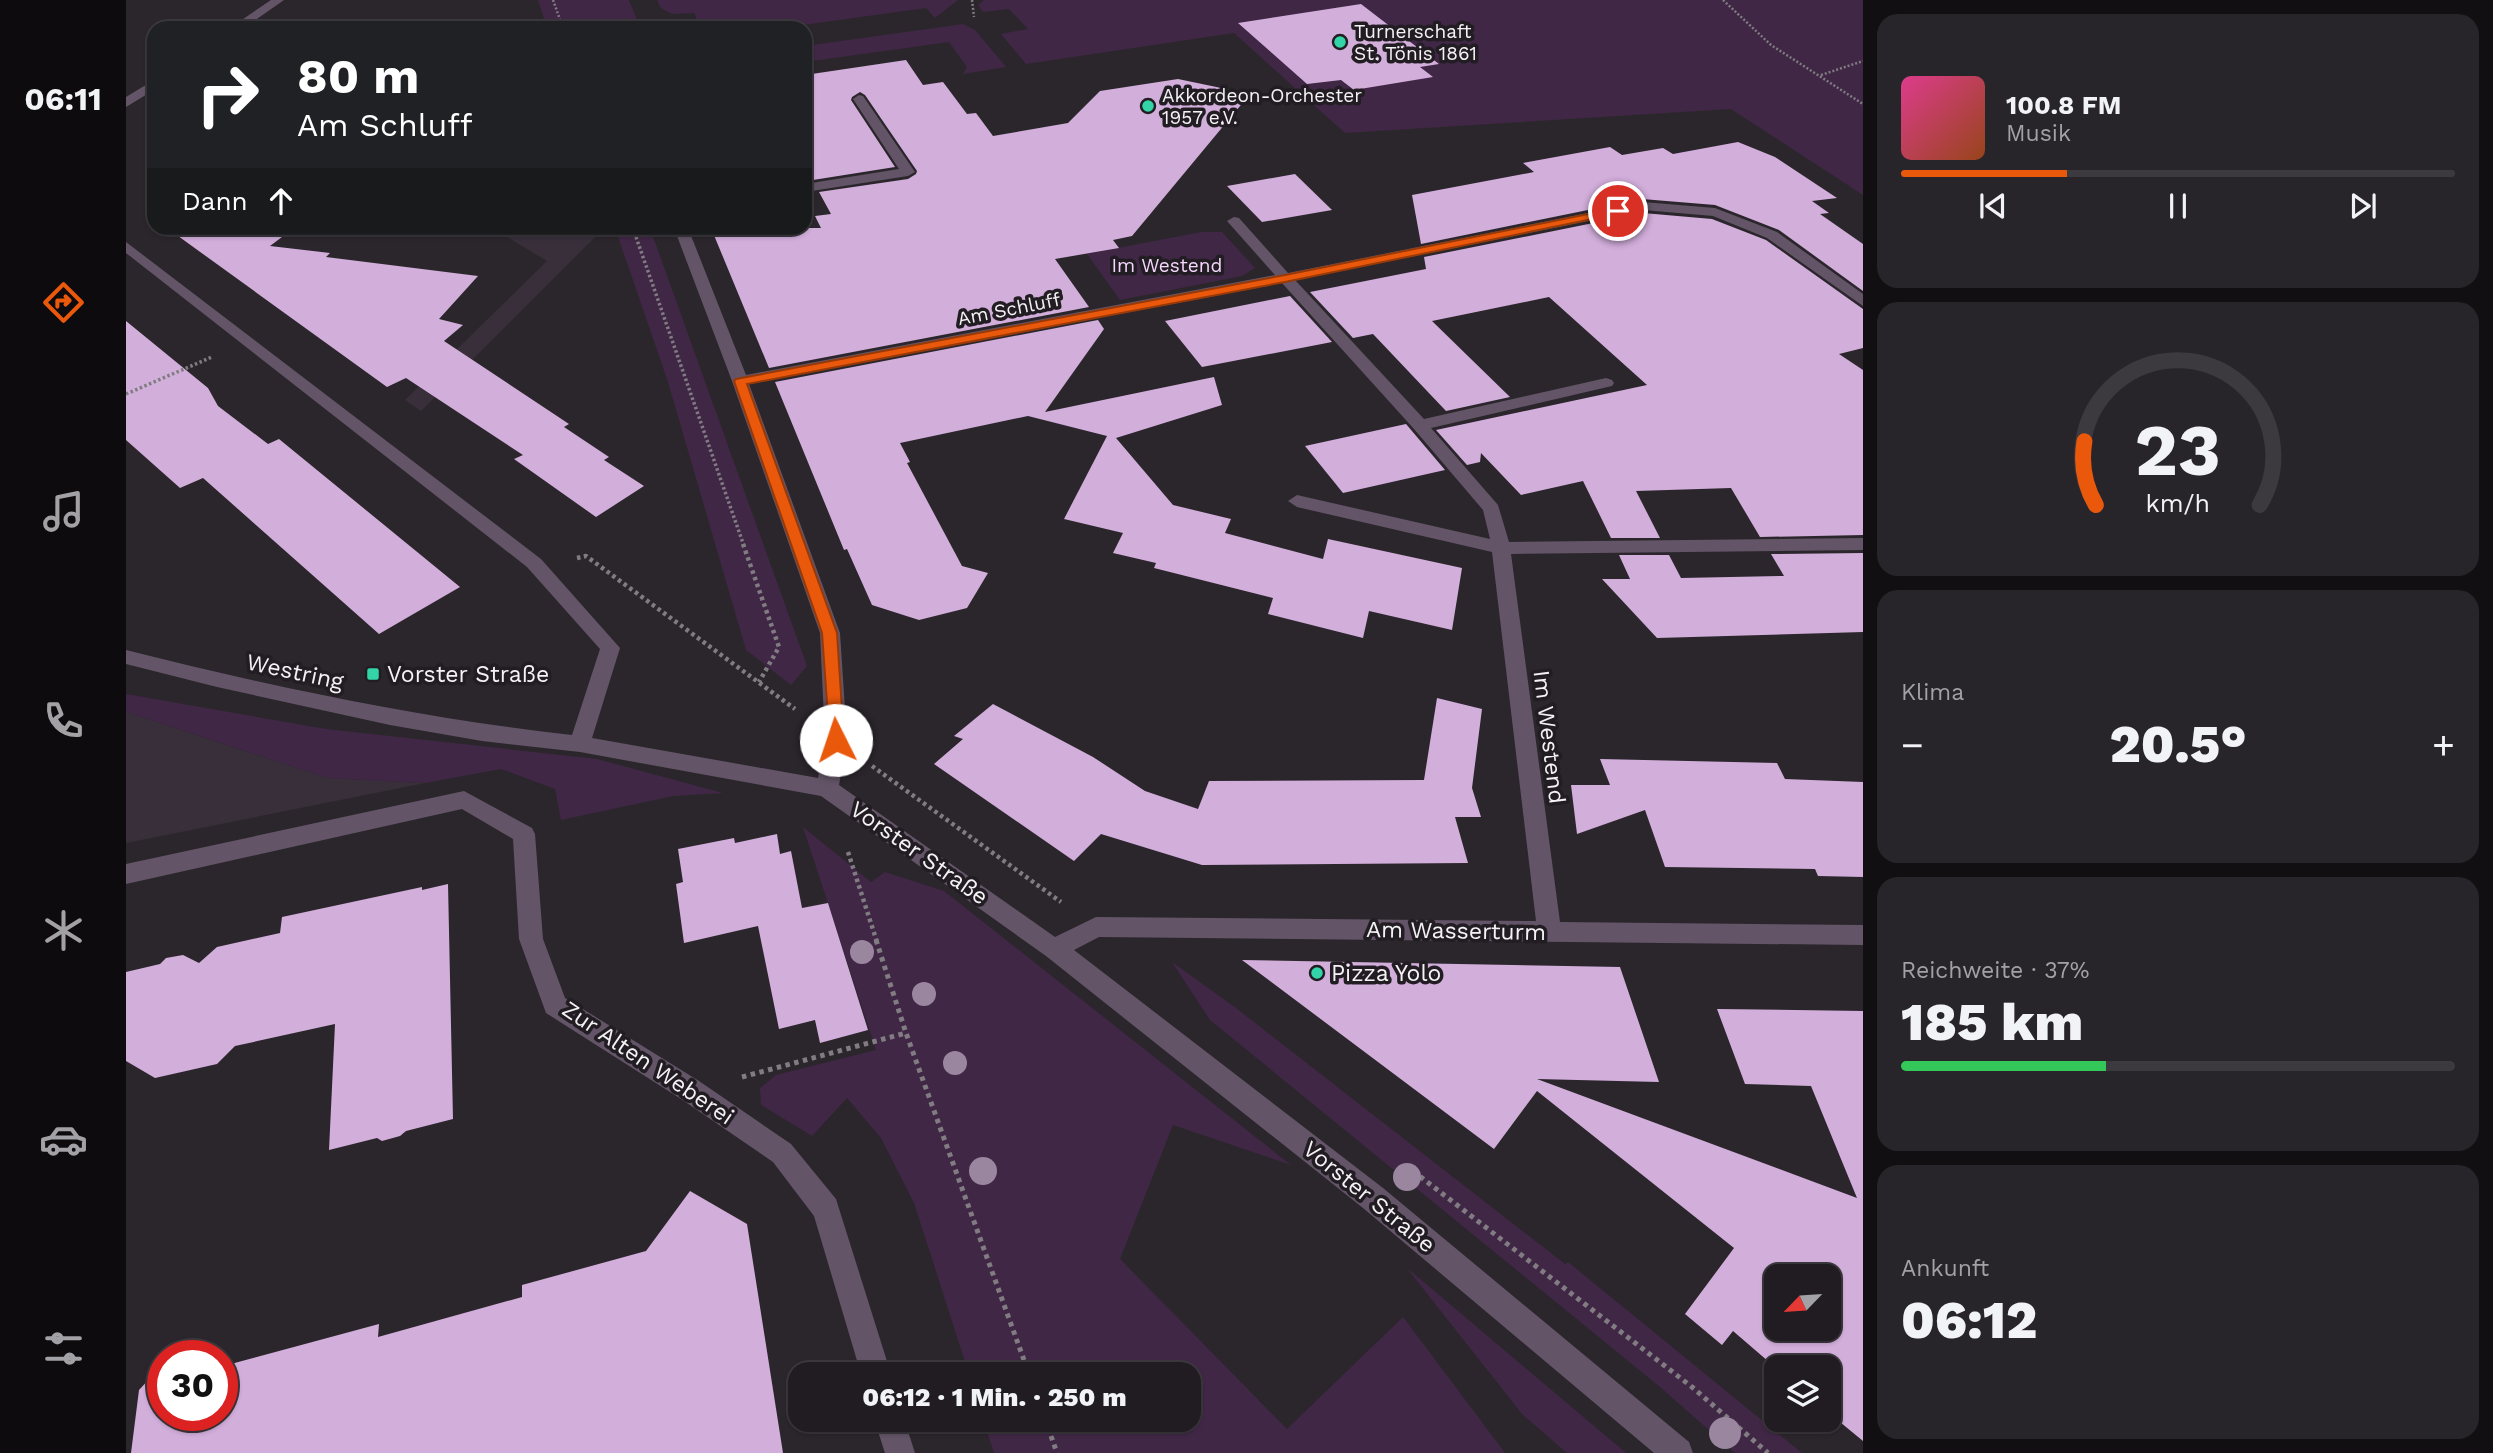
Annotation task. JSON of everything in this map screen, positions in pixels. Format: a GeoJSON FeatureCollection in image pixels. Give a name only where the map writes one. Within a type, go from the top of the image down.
{"type":"FeatureCollection","features":[{"type":"Feature","properties":{"kind":"street"},"geometry":{"type":"LineString","coordinates":[[246,21],[278,0]]}},
{"type":"Feature","properties":{"kind":"street"},"geometry":{"type":"LineString","coordinates":[[126,103],[147,89]]}},
{"type":"Feature","properties":{"kind":"street"},"geometry":{"type":"LineString","coordinates":[[812,187],[908,172],[859,99]]}},
{"type":"Feature","properties":{"kind":"street"},"geometry":{"type":"LineString","coordinates":[[1285,278],[1643,206],[1715,212],[1772,235],[1863,301]]}},
{"type":"Feature","properties":{"kind":"street","name":"Im Westend"},"geometry":{"type":"LineString","coordinates":[[1234,221],[1420,425],[1492,509],[1501,548],[1549,932]]}},
{"type":"Feature","properties":{"kind":"street"},"geometry":{"type":"LineString","coordinates":[[684,235],[740,381],[830,633],[836,740],[827,788]]}},
{"type":"Feature","properties":{"kind":"street"},"geometry":{"type":"LineString","coordinates":[[126,246],[534,563],[610,648],[580,744]]}},
{"type":"Feature","properties":{"kind":"street","name":"Am Schluff"},"geometry":{"type":"LineString","coordinates":[[740,381],[1285,278]]}},
{"type":"Feature","properties":{"kind":"street"},"geometry":{"type":"LineString","coordinates":[[1420,425],[1606,383]]}},
{"type":"Feature","properties":{"kind":"street"},"geometry":{"type":"LineString","coordinates":[[1297,501],[1501,548],[1863,544]]}},
{"type":"Feature","properties":{"kind":"street","name":"Westring"},"geometry":{"type":"LineString","coordinates":[[126,657],[217,680],[390,717],[482,733],[580,744]]}},
{"type":"Feature","properties":{"kind":"street","name":"Vorster Straße"},"geometry":{"type":"LineString","coordinates":[[580,744],[827,788],[1054,949],[1373,1198],[1678,1453]]}},
{"type":"Feature","properties":{"kind":"street","name":"Zur Alten Weberei"},"geometry":{"type":"LineString","coordinates":[[126,874],[464,800],[524,834],[531,939],[555,1005],[690,1090],[782,1153],[826,1209],[872,1362]]}},
{"type":"Feature","properties":{"kind":"street","name":"Am Wasserturm"},"geometry":{"type":"LineString","coordinates":[[1054,949],[1096,927],[1863,935]]}},
{"type":"Feature","properties":{"kind":"street"},"geometry":{"type":"LineString","coordinates":[[893,1432],[900,1453]]}},
{"type":"Feature","properties":{"kind":"path"},"geometry":{"type":"LineString","coordinates":[[553,0],[560,21]]}},
{"type":"Feature","properties":{"kind":"path"},"geometry":{"type":"LineString","coordinates":[[972,0],[974,17]]}},
{"type":"Feature","properties":{"kind":"path"},"geometry":{"type":"LineString","coordinates":[[1723,0],[1771,45],[1863,104]]}},
{"type":"Feature","properties":{"kind":"path"},"geometry":{"type":"LineString","coordinates":[[1821,75],[1863,61]]}},
{"type":"Feature","properties":{"kind":"path"},"geometry":{"type":"LineString","coordinates":[[534,563],[586,556],[759,682],[779,647],[635,235]]}},
{"type":"Feature","properties":{"kind":"path"},"geometry":{"type":"LineString","coordinates":[[126,394],[248,341]]}},
{"type":"Feature","properties":{"kind":"path"},"geometry":{"type":"LineString","coordinates":[[827,788],[906,1033],[1024,1362]]}},
{"type":"Feature","properties":{"kind":"path"},"geometry":{"type":"LineString","coordinates":[[690,1090],[906,1033]]}},
{"type":"Feature","properties":{"kind":"path"},"geometry":{"type":"LineString","coordinates":[[1050,1432],[1057,1453]]}},
{"type":"Feature","properties":{"kind":"shaded area"},"geometry":{"type":"Polygon","coordinates":[[[504,235],[597,235],[421,411],[405,400],[547,261],[504,235]]]}},
{"type":"Feature","properties":{"kind":"shaded area"},"geometry":{"type":"Polygon","coordinates":[[[126,712],[328,778],[425,783],[126,843],[126,712]]]}},
{"type":"Feature","properties":{"kind":"green space"},"geometry":{"type":"Polygon","coordinates":[[[538,0],[629,0],[637,21],[545,21],[538,0]]]}},
{"type":"Feature","properties":{"kind":"green space"},"geometry":{"type":"Polygon","coordinates":[[[657,0],[958,0],[935,18],[926,8],[812,24],[812,21],[698,21],[694,13],[672,14],[661,8],[657,0]]]}},
{"type":"Feature","properties":{"kind":"green space"},"geometry":{"type":"Polygon","coordinates":[[[984,0],[1863,0],[1863,195],[1731,109],[1345,133],[1234,33],[1026,64],[1001,34],[1028,29],[1009,9],[983,12],[978,5],[984,0]]]}},
{"type":"Feature","properties":{"kind":"green space"},"geometry":{"type":"Polygon","coordinates":[[[963,24],[975,30],[1006,67],[963,74],[967,67],[949,42],[812,61],[812,45],[963,24]]]}},
{"type":"Feature","properties":{"kind":"green space","name":"Im Westend"},"geometry":{"type":"Polygon","coordinates":[[[1201,232],[1222,232],[1255,268],[1242,276],[1120,300],[1087,254],[1201,232]]]}},
{"type":"Feature","properties":{"kind":"green space"},"geometry":{"type":"Polygon","coordinates":[[[617,235],[653,235],[807,666],[791,685],[746,650],[668,382],[617,235]]]}},
{"type":"Feature","properties":{"kind":"green space"},"geometry":{"type":"Polygon","coordinates":[[[126,694],[326,729],[597,759],[723,793],[673,796],[561,820],[555,789],[501,769],[425,783],[328,778],[126,712],[126,694]]]}},
{"type":"Feature","properties":{"kind":"green space"},"geometry":{"type":"Polygon","coordinates":[[[803,827],[871,882],[885,872],[944,891],[1291,1165],[1173,1125],[1120,1259],[1287,1429],[1403,1317],[1505,1453],[994,1453],[987,1432],[1201,1432],[1201,1362],[965,1362],[914,1203],[881,1138],[847,1098],[812,1136],[761,1105],[760,1088],[776,1075],[876,1050],[803,827]]]}},
{"type":"Feature","properties":{"kind":"green space"},"geometry":{"type":"Polygon","coordinates":[[[1172,962],[1236,1008],[1565,1264],[1568,1262],[1764,1422],[1764,1432],[1776,1432],[1802,1453],[1735,1453],[1660,1387],[1210,1020],[1172,962]]]}},
{"type":"Feature","properties":{"kind":"green space"},"geometry":{"type":"Polygon","coordinates":[[[1406,1267],[1626,1453],[1567,1453],[1522,1414],[1406,1267]]]}},
{"type":"Feature","properties":{"kind":"building"},"geometry":{"type":"Polygon","coordinates":[[[1361,4],[1439,64],[1420,67],[1433,77],[1354,90],[1341,80],[1307,84],[1238,23],[1361,4]]]}},
{"type":"Feature","properties":{"kind":"building"},"geometry":{"type":"Polygon","coordinates":[[[906,60],[923,85],[943,82],[967,114],[976,113],[993,136],[1068,123],[1100,91],[1178,79],[1250,94],[1132,236],[1113,240],[1119,248],[1055,259],[1089,307],[769,368],[714,235],[812,235],[812,228],[821,228],[815,216],[831,214],[819,192],[908,179],[917,171],[865,95],[860,92],[851,100],[895,167],[813,180],[812,74],[906,60]]]}},
{"type":"Feature","properties":{"kind":"building"},"geometry":{"type":"Polygon","coordinates":[[[1738,142],[1775,157],[1837,198],[1812,201],[1829,213],[1820,214],[1863,244],[1863,291],[1779,230],[1715,205],[1642,199],[1421,244],[1412,195],[1534,172],[1523,163],[1610,147],[1622,155],[1663,148],[1673,154],[1738,142]]]}},
{"type":"Feature","properties":{"kind":"building"},"geometry":{"type":"Polygon","coordinates":[[[1295,174],[1332,210],[1262,222],[1227,186],[1295,174]]]}},
{"type":"Feature","properties":{"kind":"building"},"geometry":{"type":"Polygon","coordinates":[[[1643,213],[1712,219],[1766,240],[1863,309],[1863,348],[1839,354],[1863,370],[1863,535],[1760,537],[1731,488],[1636,491],[1660,538],[1611,538],[1583,481],[1521,495],[1481,453],[1480,462],[1467,465],[1436,430],[1647,385],[1549,297],[1432,321],[1510,397],[1446,411],[1373,334],[1353,338],[1310,292],[1426,269],[1424,257],[1643,213]]]}},
{"type":"Feature","properties":{"kind":"building"},"geometry":{"type":"Polygon","coordinates":[[[177,235],[285,235],[270,246],[330,253],[326,257],[478,276],[439,319],[463,325],[444,341],[569,424],[564,427],[609,457],[604,460],[644,486],[596,517],[514,459],[523,455],[406,378],[387,387],[177,235]]]}},
{"type":"Feature","properties":{"kind":"building"},"geometry":{"type":"Polygon","coordinates":[[[1290,296],[1332,342],[1202,367],[1165,321],[1290,296]]]}},
{"type":"Feature","properties":{"kind":"building"},"geometry":{"type":"Polygon","coordinates":[[[1098,320],[1104,329],[1045,412],[1214,377],[1222,405],[1116,438],[1173,505],[1231,519],[1225,533],[1323,559],[1328,539],[1462,568],[1452,630],[1369,611],[1363,638],[1268,614],[1273,598],[1154,568],[1156,563],[1113,553],[1123,533],[1064,519],[1107,436],[1028,416],[900,443],[910,462],[907,463],[962,566],[988,573],[967,608],[919,620],[872,605],[847,549],[844,550],[775,382],[1098,320]]]}},
{"type":"Feature","properties":{"kind":"building"},"geometry":{"type":"Polygon","coordinates":[[[126,321],[208,388],[218,406],[268,444],[279,439],[460,587],[379,634],[203,478],[180,488],[126,440],[126,321]]]}},
{"type":"Feature","properties":{"kind":"building"},"geometry":{"type":"Polygon","coordinates":[[[1406,424],[1445,470],[1343,493],[1305,446],[1406,424]]]}},
{"type":"Feature","properties":{"kind":"building"},"geometry":{"type":"Polygon","coordinates":[[[1863,553],[1863,632],[1657,638],[1602,579],[1630,579],[1619,555],[1669,555],[1681,578],[1784,576],[1771,554],[1863,553]]]}},
{"type":"Feature","properties":{"kind":"building"},"geometry":{"type":"Polygon","coordinates":[[[1437,698],[1482,709],[1472,788],[1481,817],[1455,817],[1468,863],[1202,865],[1101,834],[1074,861],[934,764],[963,739],[954,736],[993,704],[1093,757],[1145,791],[1198,809],[1209,781],[1424,780],[1437,698]]]}},
{"type":"Feature","properties":{"kind":"building"},"geometry":{"type":"Polygon","coordinates":[[[1600,759],[1777,763],[1785,779],[1863,782],[1863,877],[1818,876],[1815,869],[1665,867],[1645,810],[1577,834],[1571,785],[1610,785],[1600,759]]]}},
{"type":"Feature","properties":{"kind":"building"},"geometry":{"type":"Polygon","coordinates":[[[777,834],[780,854],[791,851],[802,908],[828,903],[868,1030],[820,1043],[815,1020],[779,1029],[758,926],[684,943],[676,884],[683,882],[678,849],[734,838],[735,843],[777,834]]]}},
{"type":"Feature","properties":{"kind":"building"},"geometry":{"type":"Polygon","coordinates":[[[448,884],[453,1119],[406,1131],[400,1136],[382,1141],[377,1138],[329,1150],[335,1024],[235,1046],[217,1064],[155,1078],[126,1061],[126,972],[183,955],[199,963],[217,947],[280,933],[282,917],[422,887],[422,890],[448,884]]]}},
{"type":"Feature","properties":{"kind":"building"},"geometry":{"type":"Polygon","coordinates":[[[1242,960],[1620,967],[1659,1082],[1537,1079],[1857,1198],[1811,1086],[1745,1084],[1717,1009],[1863,1011],[1863,1441],[1841,1423],[1841,1355],[1764,1355],[1764,1358],[1733,1331],[1722,1345],[1685,1314],[1734,1248],[1537,1091],[1494,1149],[1242,960]]]}},
{"type":"Feature","properties":{"kind":"building"},"geometry":{"type":"Polygon","coordinates":[[[690,1191],[747,1224],[783,1453],[131,1453],[139,1390],[147,1381],[147,1431],[238,1431],[238,1362],[379,1324],[378,1337],[522,1297],[522,1285],[646,1251],[690,1191]]]}},
{"type":"Feature","properties":{"kind":"place","name":"Turnerschaft St. Tönis 1861"},"geometry":{"type":"Point","coordinates":[1340,42]}},
{"type":"Feature","properties":{"kind":"place","name":"Akkordeon-Orchester 1957 e.V."},"geometry":{"type":"Point","coordinates":[1148,106]}},
{"type":"Feature","properties":{"kind":"place","name":"Vorster Straße"},"geometry":{"type":"Point","coordinates":[373,674]}},
{"type":"Feature","properties":{"kind":"place","name":"Pizza Yolo"},"geometry":{"type":"Point","coordinates":[1317,973]}},
{"type":"Feature","properties":{"kind":"route"},"geometry":{"type":"LineString","coordinates":[[836,740],[830,633],[740,381],[1285,278],[1618,211]]}}]}
